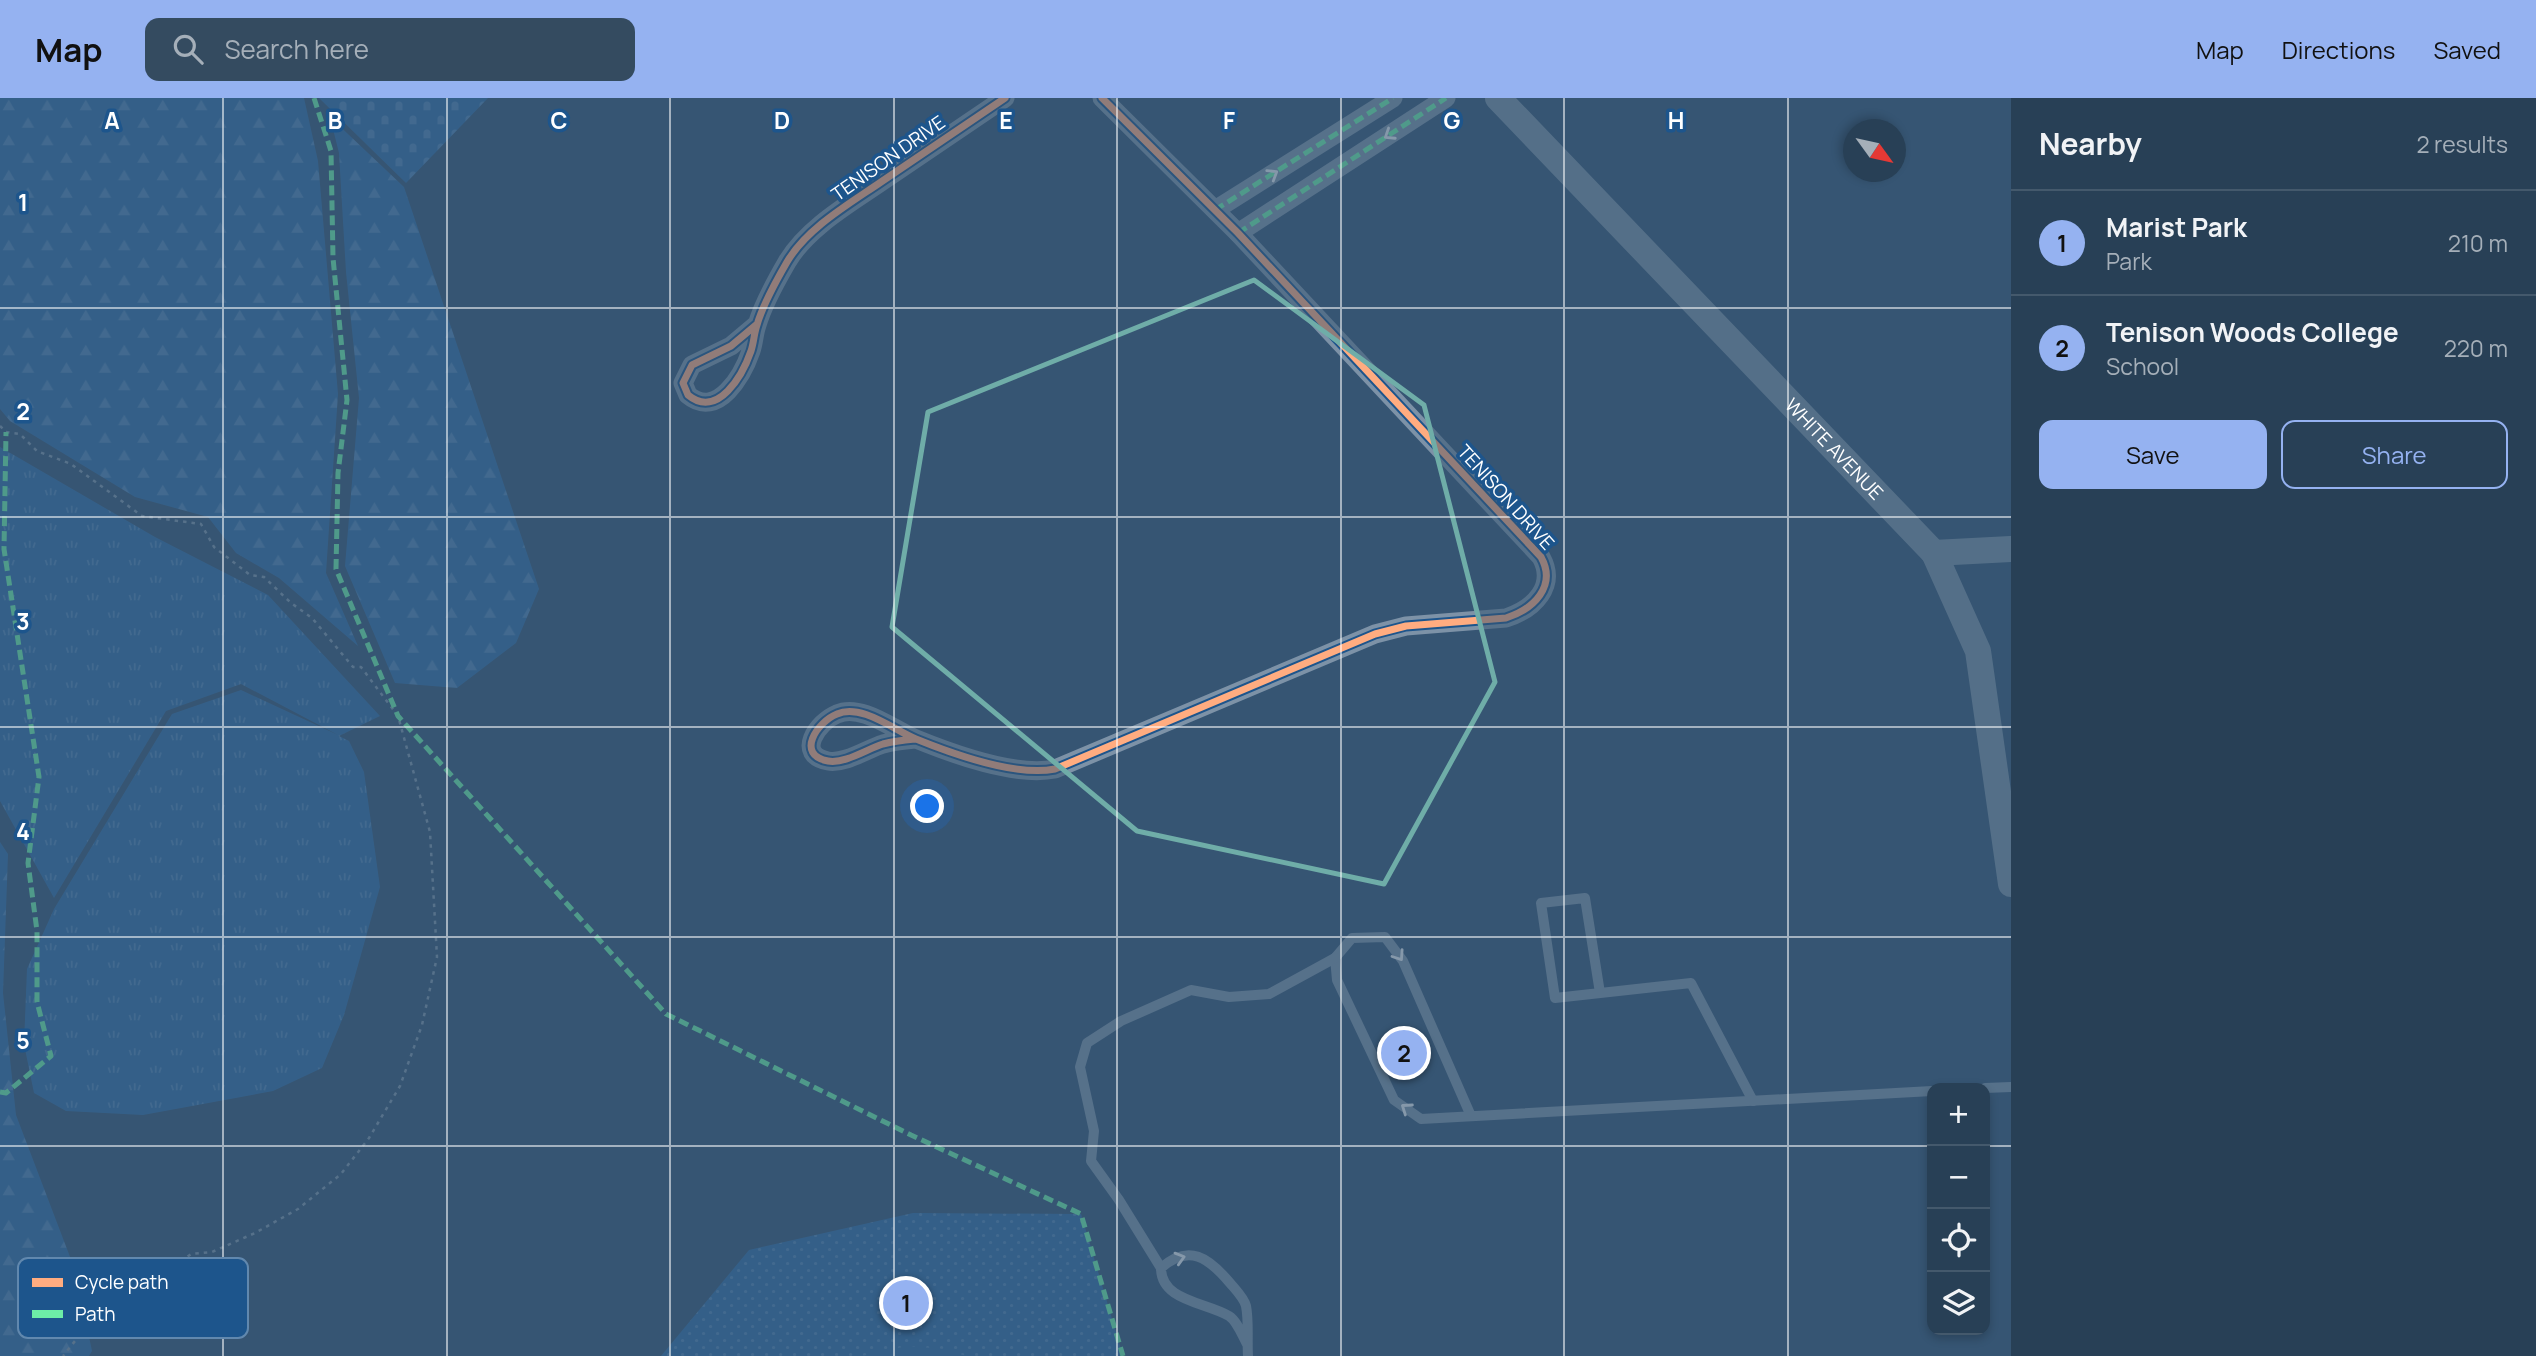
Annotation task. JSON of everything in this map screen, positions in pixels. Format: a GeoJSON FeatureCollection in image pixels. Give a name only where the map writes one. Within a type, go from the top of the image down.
{"type":"FeatureCollection","features":[{"type":"Feature","properties":{"kind":"main road","name":"WHITE AVENUE"},"geometry":{"type":"LineString","coordinates":[[1497,98],[1934,554],[1978,650],[2011,884]]}},
{"type":"Feature","properties":{"kind":"main road"},"geometry":{"type":"LineString","coordinates":[[1934,554],[2011,549]]}},
{"type":"Feature","properties":{"kind":"street","name":"TENISON DRIVE"},"geometry":{"type":"LineString","coordinates":[[756,326],[789,259],[805,241],[838,212],[1005,98]]}},
{"type":"Feature","properties":{"kind":"street","name":"TENISON DRIVE"},"geometry":{"type":"LineString","coordinates":[[915,738],[883,744],[831,762],[819,758],[811,748],[811,740],[820,725],[841,712],[869,717],[915,738],[999,765],[1040,772],[1055,769],[1375,634],[1406,626],[1506,618],[1527,609],[1548,583],[1547,568],[1541,556],[1238,233],[1102,98]]}},
{"type":"Feature","properties":{"kind":"street"},"geometry":{"type":"LineString","coordinates":[[1215,210],[1393,98]]}},
{"type":"Feature","properties":{"kind":"street"},"geometry":{"type":"LineString","coordinates":[[1238,233],[1446,98]]}},
{"type":"Feature","properties":{"kind":"lane"},"geometry":{"type":"LineString","coordinates":[[1600,993],[1585,898],[1541,902],[1555,998],[1691,984],[1753,1101]]}},
{"type":"Feature","properties":{"kind":"lane"},"geometry":{"type":"LineString","coordinates":[[1247,1343],[1232,1317],[1170,1292],[1161,1281],[1161,1268],[1091,1160],[1094,1131],[1080,1067],[1087,1043],[1121,1021],[1191,990],[1229,997],[1269,994],[1335,958],[1352,938],[1385,937],[1403,961],[1471,1116]]}},
{"type":"Feature","properties":{"kind":"lane"},"geometry":{"type":"LineString","coordinates":[[1335,958],[1337,979],[1394,1100],[1421,1119],[1927,1091]]}},
{"type":"Feature","properties":{"kind":"lane"},"geometry":{"type":"LineString","coordinates":[[1990,1088],[2011,1087]]}},
{"type":"Feature","properties":{"kind":"lane"},"geometry":{"type":"LineString","coordinates":[[1161,1268],[1173,1257],[1191,1254],[1213,1264],[1245,1303],[1248,1356]]}},
{"type":"Feature","properties":{"kind":"path"},"geometry":{"type":"LineString","coordinates":[[0,426],[6,432],[20,434],[37,451],[71,464],[142,516],[201,524],[214,547],[250,575],[264,577],[291,604],[312,618],[353,667],[361,667],[398,716],[430,832],[437,957],[422,1025],[400,1086],[369,1138],[341,1174],[298,1209],[212,1252],[191,1254],[186,1258]]}},
{"type":"Feature","properties":{"kind":"path"},"geometry":{"type":"LineString","coordinates":[[63,1356],[78,1338]]}},
{"type":"Feature","properties":{"kind":"highlighted area"},"geometry":{"type":"Polygon","coordinates":[[[1254,280],[1424,405],[1495,682],[1384,884],[1137,831],[892,627],[928,412],[1254,280]]]}},
{"type":"Feature","properties":{"kind":"green space"},"geometry":{"type":"Polygon","coordinates":[[[0,98],[304,98],[318,161],[338,394],[326,573],[358,646],[279,578],[236,553],[208,517],[135,497],[10,421],[0,409],[0,98]]]}},
{"type":"Feature","properties":{"kind":"green space"},"geometry":{"type":"Polygon","coordinates":[[[319,98],[488,98],[406,183],[319,98]]]}},
{"type":"Feature","properties":{"kind":"green space"},"geometry":{"type":"Polygon","coordinates":[[[330,117],[404,187],[539,589],[516,643],[457,688],[395,683],[345,566],[359,398],[346,272],[339,153],[330,117]]]}},
{"type":"Feature","properties":{"kind":"green space"},"geometry":{"type":"Polygon","coordinates":[[[0,447],[155,537],[268,595],[380,716],[339,736],[349,741],[364,772],[380,887],[344,1015],[322,1068],[273,1091],[143,1115],[66,1111],[34,1093],[24,1044],[27,969],[54,909],[172,714],[241,690],[338,735],[241,684],[166,711],[54,898],[0,801],[0,447]]]}},
{"type":"Feature","properties":{"kind":"green space"},"geometry":{"type":"Polygon","coordinates":[[[0,842],[8,854],[3,993],[16,1115],[70,1258],[18,1258],[18,1338],[89,1338],[92,1351],[89,1356],[0,1356],[0,842]]]}},
{"type":"Feature","properties":{"kind":"green space"},"geometry":{"type":"Polygon","coordinates":[[[913,1213],[1081,1214],[1123,1356],[661,1356],[749,1250],[913,1213]]]}},
{"type":"Feature","properties":{"kind":"green space"},"geometry":{"type":"Polygon","coordinates":[[[907,1346],[944,1349],[966,1356],[862,1356],[907,1346]]]}},
{"type":"Feature","properties":{"kind":"marked path"},"geometry":{"type":"LineString","coordinates":[[314,98],[331,151],[333,258],[347,400],[338,473],[336,569],[398,716],[666,1014],[911,1135],[1081,1214],[1123,1356]]}},
{"type":"Feature","properties":{"kind":"marked path"},"geometry":{"type":"LineString","coordinates":[[1215,210],[1393,98]]}},
{"type":"Feature","properties":{"kind":"marked path"},"geometry":{"type":"LineString","coordinates":[[1238,233],[1446,98]]}},
{"type":"Feature","properties":{"kind":"marked path"},"geometry":{"type":"LineString","coordinates":[[0,1092],[6,1093],[51,1056],[37,1002],[37,931],[28,863],[39,777],[4,549],[6,432]]}},
{"type":"Feature","properties":{"kind":"cycle path"},"geometry":{"type":"LineString","coordinates":[[756,325],[731,346],[692,365],[683,383],[688,395],[699,401],[709,402],[719,398],[735,382],[751,351],[756,328],[770,293],[787,262],[806,238],[842,208],[1005,98]]}},
{"type":"Feature","properties":{"kind":"cycle path"},"geometry":{"type":"LineString","coordinates":[[915,739],[883,744],[835,761],[818,758],[811,746],[817,731],[830,718],[837,714],[856,712],[931,745],[984,763],[1022,770],[1055,769],[1375,634],[1406,626],[1506,618],[1526,609],[1544,587],[1546,578],[1541,557],[1238,233],[1102,98]]}},
{"type":"Feature","properties":{"kind":"place","name":"Tenison Woods College"},"geometry":{"type":"Point","coordinates":[1404,1053]}},
{"type":"Feature","properties":{"kind":"place","name":"Marist Park"},"geometry":{"type":"Point","coordinates":[906,1303]}}]}
